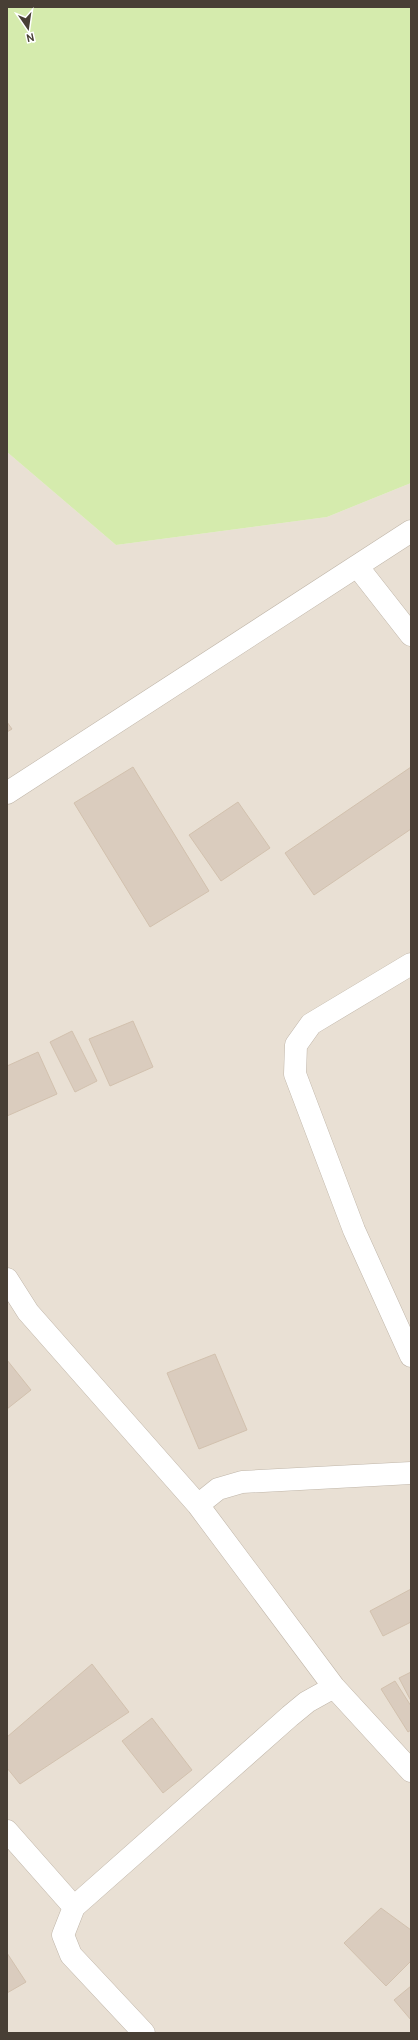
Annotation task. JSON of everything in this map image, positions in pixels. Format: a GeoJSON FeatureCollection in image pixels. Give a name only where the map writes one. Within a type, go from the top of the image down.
{"type":"FeatureCollection","features":[{"type":"Feature","properties":{"kind":"street"},"geometry":{"type":"LineString","coordinates":[[7,793],[411,531]]}},
{"type":"Feature","properties":{"kind":"street"},"geometry":{"type":"LineString","coordinates":[[357,566],[411,635]]}},
{"type":"Feature","properties":{"kind":"street"},"geometry":{"type":"LineString","coordinates":[[411,964],[311,1024],[296,1045],[295,1074],[354,1230],[411,1356]]}},
{"type":"Feature","properties":{"kind":"street"},"geometry":{"type":"LineString","coordinates":[[7,1279],[28,1312],[198,1505],[334,1687],[411,1771]]}},
{"type":"Feature","properties":{"kind":"street"},"geometry":{"type":"LineString","coordinates":[[198,1505],[218,1489],[242,1482],[411,1473]]}},
{"type":"Feature","properties":{"kind":"street"},"geometry":{"type":"LineString","coordinates":[[144,2033],[71,1954],[63,1935],[74,1907],[290,1716],[307,1702],[334,1687]]}},
{"type":"Feature","properties":{"kind":"street"},"geometry":{"type":"LineString","coordinates":[[7,1831],[74,1907]]}},
{"type":"Feature","properties":{"kind":"shaded area"},"geometry":{"type":"Polygon","coordinates":[[[7,452],[116,545],[327,517],[411,483],[411,2033],[7,2033],[7,452]]]}},
{"type":"Feature","properties":{"kind":"green space"},"geometry":{"type":"Polygon","coordinates":[[[7,7],[411,7],[411,483],[327,517],[116,545],[7,452],[7,7]]]}},
{"type":"Feature","properties":{"kind":"building"},"geometry":{"type":"Polygon","coordinates":[[[7,722],[12,729],[7,732],[7,722]]]}},
{"type":"Feature","properties":{"kind":"building"},"geometry":{"type":"Polygon","coordinates":[[[133,767],[209,891],[150,927],[74,803],[133,767]]]}},
{"type":"Feature","properties":{"kind":"building"},"geometry":{"type":"Polygon","coordinates":[[[411,767],[411,829],[314,895],[285,853],[411,767]]]}},
{"type":"Feature","properties":{"kind":"building"},"geometry":{"type":"Polygon","coordinates":[[[238,802],[270,848],[221,881],[189,835],[238,802]]]}},
{"type":"Feature","properties":{"kind":"building"},"geometry":{"type":"Polygon","coordinates":[[[133,1021],[153,1067],[110,1086],[89,1039],[133,1021]]]}},
{"type":"Feature","properties":{"kind":"building"},"geometry":{"type":"Polygon","coordinates":[[[72,1031],[97,1081],[75,1092],[50,1042],[72,1031]]]}},
{"type":"Feature","properties":{"kind":"building"},"geometry":{"type":"Polygon","coordinates":[[[38,1052],[57,1094],[7,1116],[7,1066],[38,1052]]]}},
{"type":"Feature","properties":{"kind":"building"},"geometry":{"type":"Polygon","coordinates":[[[215,1354],[247,1430],[199,1449],[167,1373],[215,1354]]]}},
{"type":"Feature","properties":{"kind":"building"},"geometry":{"type":"Polygon","coordinates":[[[7,1360],[31,1390],[7,1409],[7,1360]]]}},
{"type":"Feature","properties":{"kind":"building"},"geometry":{"type":"Polygon","coordinates":[[[411,1589],[411,1622],[383,1636],[370,1611],[411,1589]]]}},
{"type":"Feature","properties":{"kind":"building"},"geometry":{"type":"Polygon","coordinates":[[[92,1664],[129,1712],[20,1784],[7,1768],[7,1737],[92,1664]]]}},
{"type":"Feature","properties":{"kind":"building"},"geometry":{"type":"Polygon","coordinates":[[[411,1672],[411,1701],[399,1678],[411,1672]]]}},
{"type":"Feature","properties":{"kind":"building"},"geometry":{"type":"Polygon","coordinates":[[[395,1681],[411,1706],[411,1730],[408,1732],[381,1689],[395,1681]]]}},
{"type":"Feature","properties":{"kind":"building"},"geometry":{"type":"Polygon","coordinates":[[[152,1718],[192,1770],[163,1793],[122,1741],[152,1718]]]}},
{"type":"Feature","properties":{"kind":"building"},"geometry":{"type":"Polygon","coordinates":[[[381,1908],[411,1930],[411,1961],[386,1986],[344,1943],[381,1908]]]}},
{"type":"Feature","properties":{"kind":"building"},"geometry":{"type":"Polygon","coordinates":[[[7,1953],[26,1982],[7,1993],[7,1953]]]}},
{"type":"Feature","properties":{"kind":"building"},"geometry":{"type":"Polygon","coordinates":[[[411,1986],[411,2020],[394,2000],[411,1986]]]}}]}
